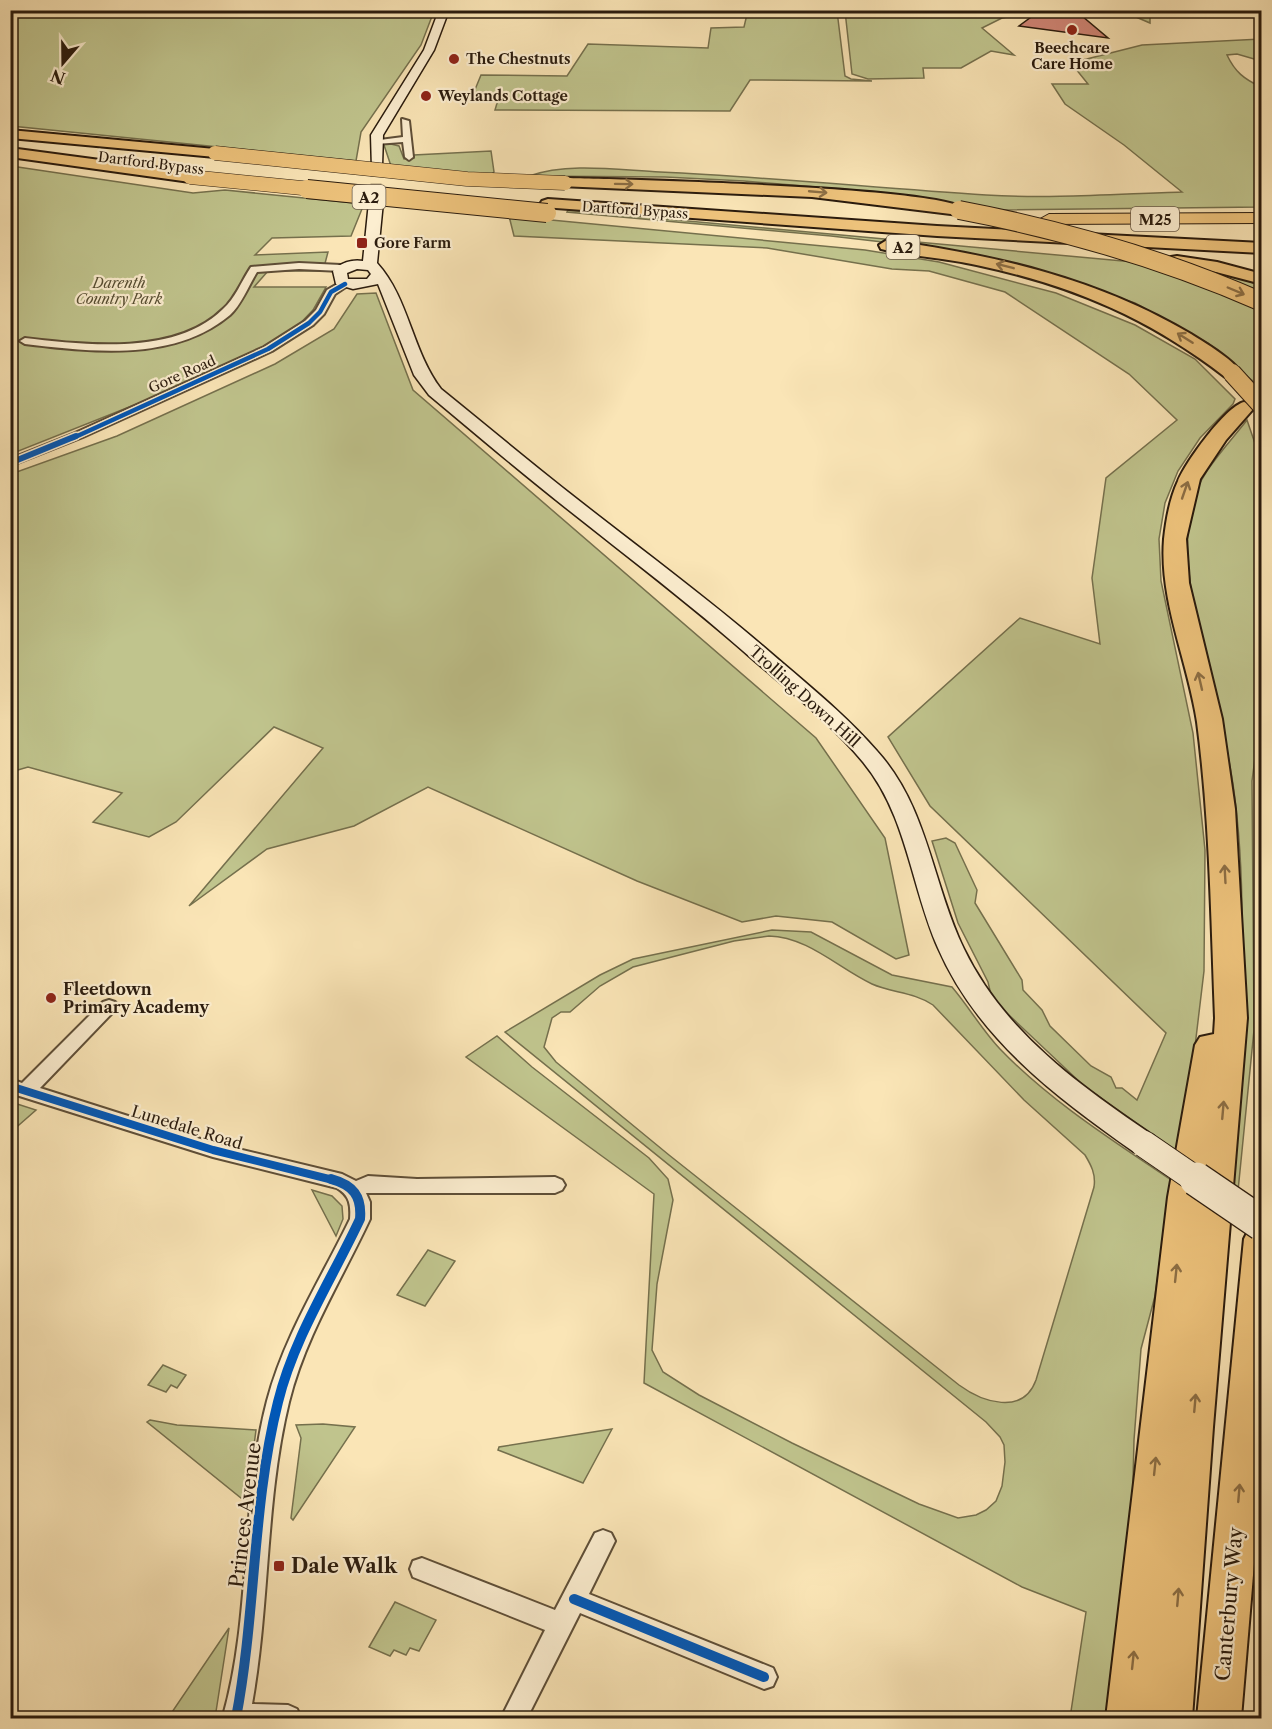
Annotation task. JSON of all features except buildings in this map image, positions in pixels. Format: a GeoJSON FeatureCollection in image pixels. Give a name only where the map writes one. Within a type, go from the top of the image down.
{"type":"FeatureCollection","features":[{"type":"Feature","properties":{"kind":"highway","name":"Dartford Bypass"},"geometry":{"type":"LineString","coordinates":[[10,136],[205,165]]}},
{"type":"Feature","properties":{"kind":"highway","name":"Dartford Bypass"},"geometry":{"type":"LineString","coordinates":[[10,146],[554,199],[937,231],[1262,248]]}},
{"type":"Feature","properties":{"kind":"highway","name":"A2"},"geometry":{"type":"LineString","coordinates":[[10,152],[205,165],[554,199],[881,244],[997,264],[1082,288],[1143,314],[1194,343],[1232,373],[1257,399]]}},
{"type":"Feature","properties":{"kind":"highway","name":"A2"},"geometry":{"type":"LineString","coordinates":[[554,199],[779,188],[869,197],[959,210],[1058,231],[1126,249],[1197,274],[1262,302]]}},
{"type":"Feature","properties":{"kind":"highway","name":"Dartford Bypass"},"geometry":{"type":"LineString","coordinates":[[683,209],[1262,240]]}},
{"type":"Feature","properties":{"kind":"highway"},"geometry":{"type":"LineString","coordinates":[[683,209],[1049,219]]}},
{"type":"Feature","properties":{"kind":"highway"},"geometry":{"type":"LineString","coordinates":[[683,209],[1185,262],[1262,279]]}},
{"type":"Feature","properties":{"kind":"highway","name":"M25"},"geometry":{"type":"LineString","coordinates":[[1049,219],[1262,220]]}},
{"type":"Feature","properties":{"kind":"highway"},"geometry":{"type":"LineString","coordinates":[[1170,1719],[1189,1473],[1231,1018],[1226,933],[1226,884],[1219,789],[1209,719],[1177,583],[1175,539],[1182,500],[1189,479],[1218,436],[1257,399]]}},
{"type":"Feature","properties":{"kind":"highway"},"geometry":{"type":"LineString","coordinates":[[1128,1719],[1185,1197],[1191,1151],[1208,1067],[1226,933]]}},
{"type":"Feature","properties":{"kind":"highway","name":"Canterbury Way"},"geometry":{"type":"LineString","coordinates":[[1219,1719],[1262,1239]]}},
{"type":"Feature","properties":{"kind":"main road"},"geometry":{"type":"LineString","coordinates":[[376,166],[376,141],[385,119],[404,94],[429,50],[444,10]]}},
{"type":"Feature","properties":{"kind":"main road"},"geometry":{"type":"LineString","coordinates":[[352,284],[375,282],[370,241],[376,202]]}},
{"type":"Feature","properties":{"kind":"main road"},"geometry":{"type":"LineString","coordinates":[[370,241],[344,266],[340,278],[391,304]]}},
{"type":"Feature","properties":{"kind":"main road"},"geometry":{"type":"LineString","coordinates":[[344,266],[374,270]]}},
{"type":"Feature","properties":{"kind":"main road","name":"Trolling Down Hill"},"geometry":{"type":"LineString","coordinates":[[374,270],[385,283],[391,304],[422,375],[446,403],[484,429],[562,496],[686,591],[811,699],[869,756],[901,805],[950,947],[961,970],[987,1009],[1020,1049],[1047,1074],[1144,1144],[1262,1224]]}},
{"type":"Feature","properties":{"kind":"street"},"geometry":{"type":"LineString","coordinates":[[405,121],[409,157]]}},
{"type":"Feature","properties":{"kind":"street"},"geometry":{"type":"LineString","coordinates":[[376,141],[406,139]]}},
{"type":"Feature","properties":{"kind":"street"},"geometry":{"type":"LineString","coordinates":[[25,340],[94,349],[155,345],[204,328],[228,311],[254,269],[344,266]]}},
{"type":"Feature","properties":{"kind":"street","name":"Gore Road"},"geometry":{"type":"LineString","coordinates":[[10,463],[87,432],[268,350],[309,323],[320,312],[331,292],[352,284]]}},
{"type":"Feature","properties":{"kind":"street","name":"Lunedale Road"},"geometry":{"type":"LineString","coordinates":[[18,1089],[109,1006]]}},
{"type":"Feature","properties":{"kind":"street","name":"Lunedale Road"},"geometry":{"type":"LineString","coordinates":[[18,1089],[213,1150],[342,1182],[355,1190]]}},
{"type":"Feature","properties":{"kind":"street"},"geometry":{"type":"LineString","coordinates":[[355,1190],[368,1184],[417,1187],[555,1185]]}},
{"type":"Feature","properties":{"kind":"street","name":"Princes Avenue"},"geometry":{"type":"LineString","coordinates":[[236,1717],[272,1428],[289,1368],[360,1219],[360,1204],[355,1190]]}},
{"type":"Feature","properties":{"kind":"street"},"geometry":{"type":"LineString","coordinates":[[514,1719],[603,1541]]}},
{"type":"Feature","properties":{"kind":"street"},"geometry":{"type":"LineString","coordinates":[[422,1569],[561,1624]]}},
{"type":"Feature","properties":{"kind":"street"},"geometry":{"type":"LineString","coordinates":[[574,1599],[764,1677]]}},
{"type":"Feature","properties":{"kind":"street"},"geometry":{"type":"LineString","coordinates":[[236,1717],[288,1719]]}},
{"type":"Feature","properties":{"kind":"green space"},"geometry":{"type":"Polygon","coordinates":[[[748,10],[837,11],[845,76],[851,79],[872,81],[750,80],[730,111],[495,110],[500,93],[474,92],[481,75],[567,76],[588,44],[708,48],[711,28],[744,27],[748,10]]]}},
{"type":"Feature","properties":{"kind":"green space"},"geometry":{"type":"Polygon","coordinates":[[[920,10],[937,15],[949,14],[946,11],[1040,11],[1002,18],[982,28],[1014,55],[991,51],[961,68],[923,68],[924,78],[868,79],[852,74],[845,11],[920,10]]]}},
{"type":"Feature","properties":{"kind":"green space"},"geometry":{"type":"Polygon","coordinates":[[[1261,10],[1150,15],[1150,23],[1122,11],[1261,10]]]}},
{"type":"Feature","properties":{"kind":"green space"},"geometry":{"type":"Polygon","coordinates":[[[10,11],[434,11],[421,45],[361,132],[356,161],[11,126],[10,11]]]}},
{"type":"Feature","properties":{"kind":"green space"},"geometry":{"type":"Polygon","coordinates":[[[1261,39],[1261,61],[1237,54],[1227,55],[1241,74],[1261,87],[1261,207],[999,210],[864,191],[744,181],[665,177],[529,176],[560,169],[593,168],[1010,196],[1182,192],[1124,145],[1065,104],[1052,84],[1088,84],[1071,63],[1142,45],[1261,39]]]}},
{"type":"Feature","properties":{"kind":"green space"},"geometry":{"type":"Polygon","coordinates":[[[387,143],[399,146],[404,159],[414,158],[414,155],[491,151],[494,172],[490,175],[391,166],[384,145],[387,143]]]}},
{"type":"Feature","properties":{"kind":"green space","name":"Darenth Country Park"},"geometry":{"type":"Polygon","coordinates":[[[11,166],[193,193],[225,190],[364,204],[351,236],[272,238],[255,255],[328,252],[323,271],[268,271],[254,287],[326,287],[313,310],[290,334],[223,368],[11,454],[11,166]]]}},
{"type":"Feature","properties":{"kind":"green space"},"geometry":{"type":"Polygon","coordinates":[[[568,210],[1199,268],[1233,275],[1261,286],[1261,376],[1254,382],[1208,343],[1135,303],[1009,262],[917,246],[567,212],[568,210]]]}},
{"type":"Feature","properties":{"kind":"green space"},"geometry":{"type":"Polygon","coordinates":[[[509,216],[865,250],[939,262],[1056,293],[1135,325],[1195,359],[1235,399],[1233,404],[1200,438],[1178,471],[1165,503],[1159,539],[1161,581],[1193,733],[1205,850],[1204,971],[1182,1155],[1084,1086],[992,999],[988,982],[958,923],[932,841],[946,838],[955,843],[977,890],[975,903],[1022,980],[1023,990],[1042,1010],[1050,1026],[1091,1066],[1111,1077],[1116,1088],[1122,1088],[1137,1100],[1166,1033],[930,806],[888,737],[1020,618],[1100,644],[1092,578],[1106,478],[1177,420],[1129,374],[1005,292],[929,271],[892,269],[767,248],[514,236],[509,216]]]}},
{"type":"Feature","properties":{"kind":"green space"},"geometry":{"type":"Polygon","coordinates":[[[376,293],[413,390],[816,738],[885,838],[909,955],[896,959],[832,922],[776,916],[742,922],[637,881],[428,787],[354,826],[267,849],[189,906],[323,748],[274,727],[176,822],[149,837],[93,822],[122,793],[28,767],[11,772],[11,474],[117,436],[275,364],[334,329],[357,294],[376,293]]]}},
{"type":"Feature","properties":{"kind":"green space"},"geometry":{"type":"Polygon","coordinates":[[[1247,420],[1262,464],[1262,705],[1252,781],[1254,1030],[1238,1191],[1226,1183],[1241,984],[1239,834],[1226,743],[1192,593],[1188,529],[1191,507],[1200,483],[1214,461],[1247,420]]]}},
{"type":"Feature","properties":{"kind":"green space"},"geometry":{"type":"Polygon","coordinates":[[[772,930],[811,932],[892,975],[952,987],[993,1042],[1019,1068],[1082,1119],[1171,1180],[1155,1296],[1141,1349],[1134,1440],[1129,1640],[1119,1718],[1070,1718],[1086,1612],[1022,1587],[644,1383],[654,1194],[466,1057],[497,1036],[532,1067],[649,1158],[668,1179],[673,1200],[657,1284],[652,1350],[663,1372],[699,1395],[792,1443],[919,1504],[958,1518],[976,1515],[986,1510],[996,1501],[1002,1486],[1005,1462],[1004,1445],[986,1422],[505,1032],[600,975],[633,959],[772,930]],[[769,936],[734,941],[633,967],[600,986],[570,1012],[561,1012],[552,1018],[544,1047],[556,1062],[669,1155],[959,1385],[990,1400],[1012,1402],[1022,1398],[1030,1391],[1036,1380],[1094,1187],[1094,1174],[1089,1162],[1085,1155],[1024,1100],[933,1005],[872,984],[810,947],[769,936]]]}},
{"type":"Feature","properties":{"kind":"green space"},"geometry":{"type":"Polygon","coordinates":[[[10,1102],[36,1110],[11,1132],[10,1102]]]}},
{"type":"Feature","properties":{"kind":"green space"},"geometry":{"type":"Polygon","coordinates":[[[312,1190],[332,1196],[342,1206],[343,1219],[336,1236],[312,1190]]]}},
{"type":"Feature","properties":{"kind":"green space"},"geometry":{"type":"Polygon","coordinates":[[[428,1250],[455,1261],[425,1306],[397,1295],[428,1250]]]}},
{"type":"Feature","properties":{"kind":"green space"},"geometry":{"type":"Polygon","coordinates":[[[163,1365],[186,1375],[177,1388],[171,1385],[166,1392],[148,1385],[163,1365]]]}},
{"type":"Feature","properties":{"kind":"green space"},"geometry":{"type":"Polygon","coordinates":[[[150,1420],[177,1425],[256,1430],[247,1499],[241,1498],[147,1422],[150,1420]]]}},
{"type":"Feature","properties":{"kind":"green space"},"geometry":{"type":"Polygon","coordinates":[[[323,1424],[355,1427],[293,1520],[291,1518],[301,1438],[296,1425],[323,1424]]]}},
{"type":"Feature","properties":{"kind":"green space"},"geometry":{"type":"Polygon","coordinates":[[[612,1429],[583,1483],[498,1450],[499,1447],[612,1429]]]}},
{"type":"Feature","properties":{"kind":"green space"},"geometry":{"type":"Polygon","coordinates":[[[395,1602],[436,1620],[419,1651],[410,1648],[406,1655],[394,1650],[390,1656],[369,1647],[395,1602]]]}},
{"type":"Feature","properties":{"kind":"green space"},"geometry":{"type":"Polygon","coordinates":[[[229,1628],[215,1718],[168,1718],[229,1628]]]}},
{"type":"Feature","properties":{"kind":"tunnel"},"geometry":{"type":"LineString","coordinates":[[376,166],[376,202]]}},
{"type":"Feature","properties":{"kind":"cycle path"},"geometry":{"type":"LineString","coordinates":[[10,463],[79,435],[268,349],[309,323],[320,312],[331,292],[345,284]]}},
{"type":"Feature","properties":{"kind":"cycle path"},"geometry":{"type":"LineString","coordinates":[[10,1086],[213,1150],[342,1182],[352,1188],[358,1197],[360,1219],[304,1331],[278,1402],[264,1480],[249,1640],[236,1718]]}},
{"type":"Feature","properties":{"kind":"cycle path"},"geometry":{"type":"LineString","coordinates":[[574,1599],[764,1677]]}},
{"type":"Feature","properties":{"kind":"place","name":"Beechcare Care Home"},"geometry":{"type":"Point","coordinates":[1072,30]}},
{"type":"Feature","properties":{"kind":"place","name":"The Chestnuts"},"geometry":{"type":"Point","coordinates":[454,59]}},
{"type":"Feature","properties":{"kind":"place","name":"Weylands Cottage"},"geometry":{"type":"Point","coordinates":[426,96]}},
{"type":"Feature","properties":{"kind":"place","name":"Gore Farm"},"geometry":{"type":"Point","coordinates":[362,243]}},
{"type":"Feature","properties":{"kind":"place","name":"Fleetdown Primary Academy"},"geometry":{"type":"Point","coordinates":[51,998]}},
{"type":"Feature","properties":{"kind":"place","name":"Dale Walk"},"geometry":{"type":"Point","coordinates":[279,1566]}}]}
